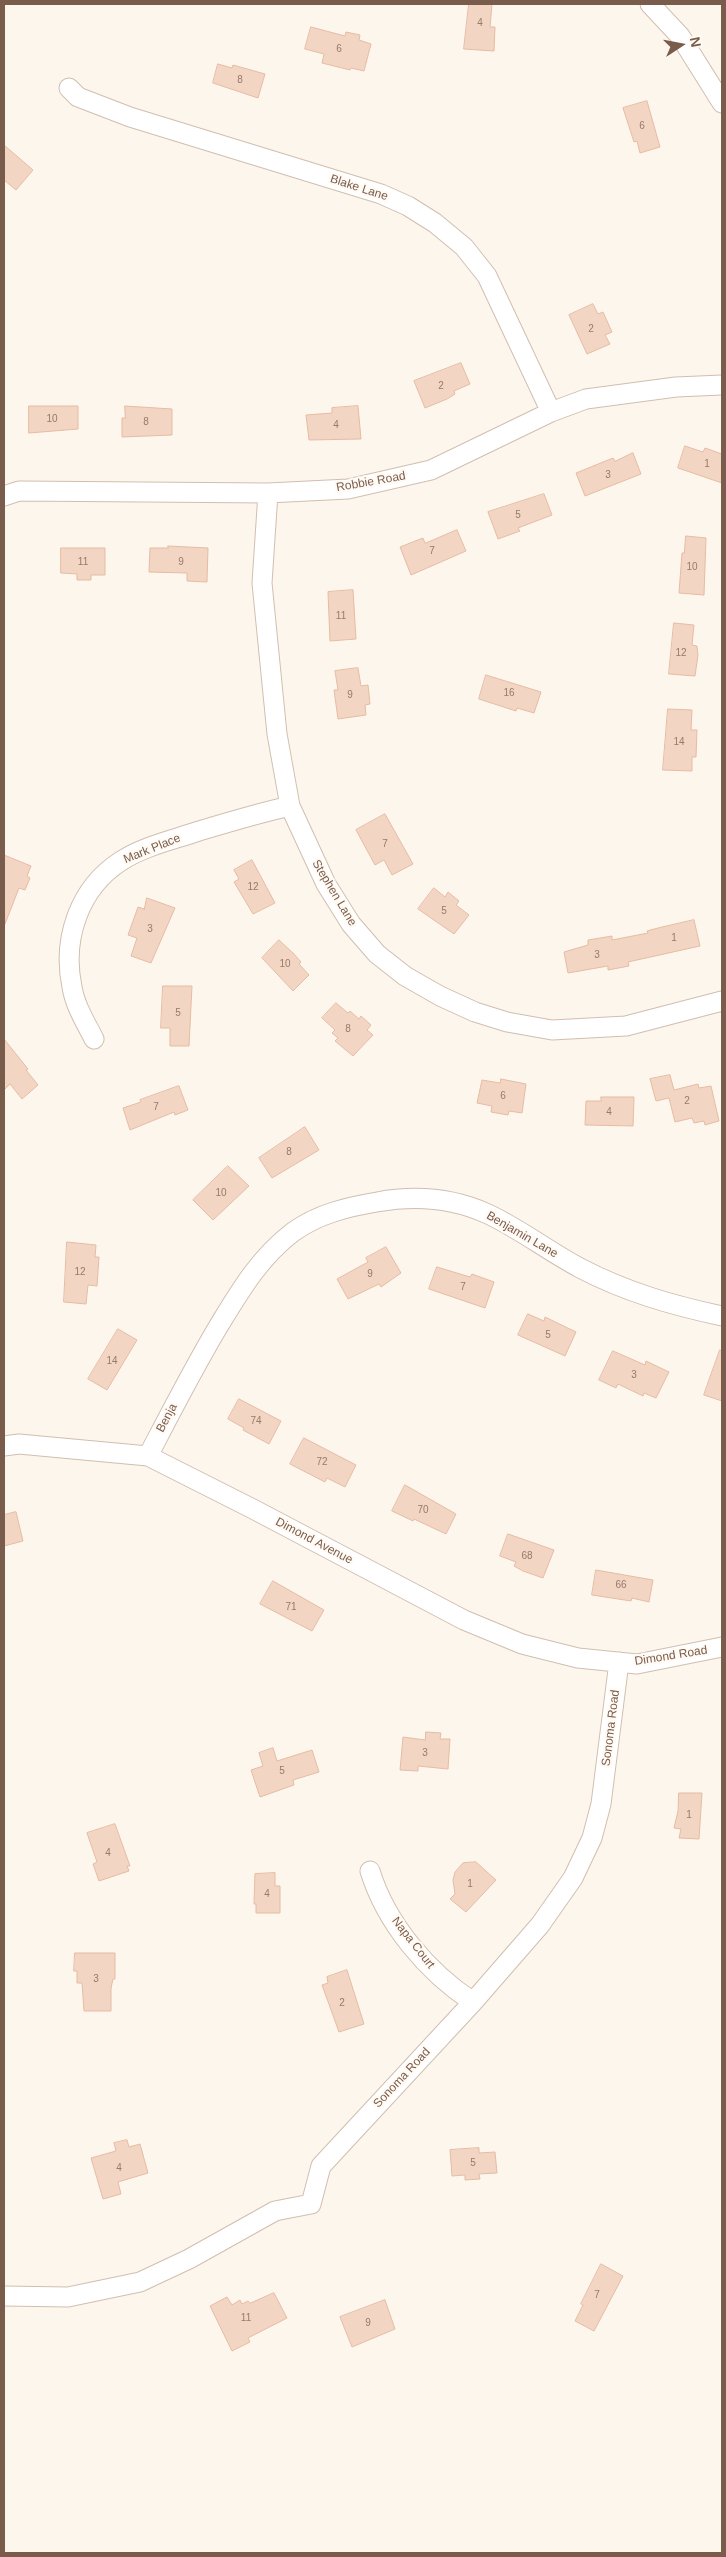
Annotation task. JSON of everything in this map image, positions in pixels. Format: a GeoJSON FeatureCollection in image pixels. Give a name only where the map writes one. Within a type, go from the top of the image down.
{"type":"FeatureCollection","features":[{"type":"Feature","properties":{"kind":"street"},"geometry":{"type":"LineString","coordinates":[[650,4],[680,36],[722,103]]}},
{"type":"Feature","properties":{"kind":"street","name":"Blake Lane"},"geometry":{"type":"LineString","coordinates":[[69,88],[78,97],[130,117],[381,194],[408,206],[435,223],[464,247],[487,276],[550,412]]}},
{"type":"Feature","properties":{"kind":"street","name":"Robbie Road"},"geometry":{"type":"LineString","coordinates":[[4,496],[19,491],[268,492],[348,489],[431,470],[550,412],[586,399],[676,387],[722,385]]}},
{"type":"Feature","properties":{"kind":"street","name":"Stephen Lane"},"geometry":{"type":"LineString","coordinates":[[268,492],[262,583],[277,734],[290,806],[326,884],[352,924],[378,954],[405,976],[440,996],[474,1012],[507,1022],[552,1030],[588,1030],[626,1026],[722,1001]]}},
{"type":"Feature","properties":{"kind":"street","name":"Mark Place"},"geometry":{"type":"LineString","coordinates":[[94,1039],[77,1005],[72,987],[69,956],[72,929],[81,906],[97,881],[121,861],[153,846],[252,815],[290,806]]}},
{"type":"Feature","properties":{"kind":"street","name":"Benjamin Lane"},"geometry":{"type":"LineString","coordinates":[[187,1381],[246,1281],[268,1253],[294,1231],[318,1217],[344,1208],[396,1199],[429,1199],[460,1203],[489,1215],[579,1268],[622,1288],[670,1305],[722,1316]]}},
{"type":"Feature","properties":{"kind":"street","name":"Benja"},"geometry":{"type":"LineString","coordinates":[[148,1456],[187,1381]]}},
{"type":"Feature","properties":{"kind":"street","name":"Dimond Avenue"},"geometry":{"type":"LineString","coordinates":[[4,1446],[19,1444],[148,1456],[464,1620],[522,1644],[578,1658],[619,1662]]}},
{"type":"Feature","properties":{"kind":"street","name":"Dimond Road"},"geometry":{"type":"LineString","coordinates":[[619,1662],[637,1664],[722,1648]]}},
{"type":"Feature","properties":{"kind":"street","name":"Sonoma Road"},"geometry":{"type":"LineString","coordinates":[[4,2296],[68,2297],[140,2282],[189,2259],[275,2211],[311,2204],[321,2166],[473,2002],[540,1925],[572,1878],[592,1838],[601,1804],[619,1662]]}},
{"type":"Feature","properties":{"kind":"street","name":"Napa Court"},"geometry":{"type":"LineString","coordinates":[[370,1871],[381,1898],[424,1962],[454,1990],[473,2002]]}},
{"type":"Feature","properties":{"kind":"building"},"geometry":{"type":"Polygon","coordinates":[[[469,4],[492,4],[490,27],[495,27],[494,51],[464,49],[469,4]]]}},
{"type":"Feature","properties":{"kind":"building"},"geometry":{"type":"Polygon","coordinates":[[[311,27],[345,36],[346,32],[360,35],[359,40],[371,44],[364,71],[351,68],[350,70],[322,63],[324,54],[305,49],[311,27]]]}},
{"type":"Feature","properties":{"kind":"building"},"geometry":{"type":"Polygon","coordinates":[[[218,64],[232,68],[233,65],[265,74],[258,98],[213,83],[218,64]]]}},
{"type":"Feature","properties":{"kind":"building"},"geometry":{"type":"Polygon","coordinates":[[[647,101],[660,147],[640,153],[637,141],[634,142],[623,108],[647,101]]]}},
{"type":"Feature","properties":{"kind":"building"},"geometry":{"type":"Polygon","coordinates":[[[4,145],[33,170],[16,190],[4,180],[4,145]]]}},
{"type":"Feature","properties":{"kind":"building"},"geometry":{"type":"Polygon","coordinates":[[[593,304],[598,314],[603,312],[612,332],[605,335],[610,344],[587,354],[569,315],[593,304]]]}},
{"type":"Feature","properties":{"kind":"building"},"geometry":{"type":"Polygon","coordinates":[[[461,363],[470,384],[454,391],[455,394],[447,399],[425,408],[414,381],[461,363]]]}},
{"type":"Feature","properties":{"kind":"building"},"geometry":{"type":"Polygon","coordinates":[[[29,406],[78,406],[78,429],[29,433],[29,406]]]}},
{"type":"Feature","properties":{"kind":"building"},"geometry":{"type":"Polygon","coordinates":[[[125,406],[172,409],[172,435],[122,437],[122,418],[125,418],[125,406]]]}},
{"type":"Feature","properties":{"kind":"building"},"geometry":{"type":"Polygon","coordinates":[[[358,406],[361,439],[309,440],[306,415],[332,413],[332,408],[358,406]]]}},
{"type":"Feature","properties":{"kind":"building"},"geometry":{"type":"Polygon","coordinates":[[[685,446],[703,452],[705,448],[722,454],[722,483],[678,468],[685,446]]]}},
{"type":"Feature","properties":{"kind":"building"},"geometry":{"type":"Polygon","coordinates":[[[633,453],[641,474],[585,496],[576,473],[613,458],[615,461],[633,453]]]}},
{"type":"Feature","properties":{"kind":"building"},"geometry":{"type":"Polygon","coordinates":[[[544,494],[552,515],[518,528],[520,531],[498,539],[488,512],[544,494]]]}},
{"type":"Feature","properties":{"kind":"building"},"geometry":{"type":"Polygon","coordinates":[[[457,530],[466,551],[411,575],[400,547],[423,538],[425,543],[457,530]]]}},
{"type":"Feature","properties":{"kind":"building"},"geometry":{"type":"Polygon","coordinates":[[[686,536],[706,538],[704,595],[679,593],[682,553],[684,553],[686,536]]]}},
{"type":"Feature","properties":{"kind":"building"},"geometry":{"type":"Polygon","coordinates":[[[168,546],[208,548],[207,582],[187,581],[187,573],[149,572],[150,548],[168,548],[168,546]]]}},
{"type":"Feature","properties":{"kind":"building"},"geometry":{"type":"Polygon","coordinates":[[[61,548],[105,548],[105,575],[91,575],[91,580],[77,580],[77,574],[61,573],[61,548]]]}},
{"type":"Feature","properties":{"kind":"building"},"geometry":{"type":"Polygon","coordinates":[[[353,590],[356,639],[330,641],[328,592],[353,590]]]}},
{"type":"Feature","properties":{"kind":"building"},"geometry":{"type":"Polygon","coordinates":[[[674,623],[694,625],[692,645],[697,646],[698,655],[695,676],[669,674],[674,623]]]}},
{"type":"Feature","properties":{"kind":"building"},"geometry":{"type":"Polygon","coordinates":[[[358,668],[361,686],[368,685],[370,704],[365,705],[366,715],[338,719],[334,690],[338,690],[335,671],[358,668]]]}},
{"type":"Feature","properties":{"kind":"building"},"geometry":{"type":"Polygon","coordinates":[[[486,675],[541,692],[534,713],[517,708],[516,711],[479,699],[486,675]]]}},
{"type":"Feature","properties":{"kind":"building"},"geometry":{"type":"Polygon","coordinates":[[[668,709],[692,710],[691,730],[697,730],[696,757],[692,757],[692,771],[663,770],[668,709]]]}},
{"type":"Feature","properties":{"kind":"building"},"geometry":{"type":"Polygon","coordinates":[[[385,814],[413,864],[392,875],[384,860],[375,865],[356,830],[385,814]]]}},
{"type":"Feature","properties":{"kind":"building"},"geometry":{"type":"Polygon","coordinates":[[[4,855],[31,866],[27,876],[30,878],[25,890],[19,888],[5,924],[4,855]]]}},
{"type":"Feature","properties":{"kind":"building"},"geometry":{"type":"Polygon","coordinates":[[[252,860],[275,903],[253,914],[234,882],[239,879],[234,870],[252,860]]]}},
{"type":"Feature","properties":{"kind":"building"},"geometry":{"type":"Polygon","coordinates":[[[434,888],[445,897],[448,892],[459,901],[456,905],[469,915],[454,934],[418,909],[434,888]]]}},
{"type":"Feature","properties":{"kind":"building"},"geometry":{"type":"Polygon","coordinates":[[[147,898],[175,908],[151,963],[131,956],[137,938],[128,935],[138,907],[144,909],[147,898]]]}},
{"type":"Feature","properties":{"kind":"building"},"geometry":{"type":"Polygon","coordinates":[[[694,920],[700,946],[628,962],[629,966],[608,970],[608,966],[568,973],[564,952],[588,945],[588,940],[612,936],[612,940],[648,933],[647,931],[694,920]]]}},
{"type":"Feature","properties":{"kind":"building"},"geometry":{"type":"Polygon","coordinates":[[[279,940],[301,962],[299,964],[309,975],[293,991],[262,958],[279,940]]]}},
{"type":"Feature","properties":{"kind":"building"},"geometry":{"type":"Polygon","coordinates":[[[163,986],[192,986],[189,1046],[170,1046],[170,1028],[161,1028],[163,986]]]}},
{"type":"Feature","properties":{"kind":"building"},"geometry":{"type":"Polygon","coordinates":[[[336,1003],[359,1019],[361,1016],[371,1025],[367,1030],[373,1035],[353,1056],[335,1041],[338,1038],[332,1033],[335,1030],[322,1018],[336,1003]]]}},
{"type":"Feature","properties":{"kind":"building"},"geometry":{"type":"Polygon","coordinates":[[[4,1039],[38,1085],[22,1099],[10,1084],[4,1090],[4,1039]]]}},
{"type":"Feature","properties":{"kind":"building"},"geometry":{"type":"Polygon","coordinates":[[[670,1075],[674,1090],[698,1084],[699,1088],[711,1086],[719,1121],[705,1125],[704,1121],[694,1123],[692,1118],[675,1122],[669,1098],[656,1101],[650,1079],[670,1075]]]}},
{"type":"Feature","properties":{"kind":"building"},"geometry":{"type":"Polygon","coordinates":[[[501,1079],[526,1084],[522,1113],[509,1111],[508,1115],[491,1112],[492,1106],[477,1103],[482,1080],[500,1083],[501,1079]]]}},
{"type":"Feature","properties":{"kind":"building"},"geometry":{"type":"Polygon","coordinates":[[[179,1086],[188,1110],[175,1115],[174,1112],[130,1130],[123,1108],[179,1086]]]}},
{"type":"Feature","properties":{"kind":"building"},"geometry":{"type":"Polygon","coordinates":[[[601,1097],[634,1097],[633,1126],[585,1125],[586,1101],[601,1101],[601,1097]]]}},
{"type":"Feature","properties":{"kind":"building"},"geometry":{"type":"Polygon","coordinates":[[[305,1127],[319,1150],[272,1178],[259,1158],[305,1127]]]}},
{"type":"Feature","properties":{"kind":"building"},"geometry":{"type":"Polygon","coordinates":[[[228,1166],[249,1186],[213,1220],[193,1200],[228,1166]]]}},
{"type":"Feature","properties":{"kind":"building"},"geometry":{"type":"Polygon","coordinates":[[[67,1242],[96,1245],[95,1257],[99,1257],[97,1286],[88,1285],[86,1304],[64,1302],[67,1242]]]}},
{"type":"Feature","properties":{"kind":"building"},"geometry":{"type":"Polygon","coordinates":[[[386,1247],[401,1273],[381,1287],[379,1284],[348,1299],[337,1279],[368,1262],[366,1258],[386,1247]]]}},
{"type":"Feature","properties":{"kind":"building"},"geometry":{"type":"Polygon","coordinates":[[[437,1267],[470,1277],[472,1274],[494,1282],[485,1308],[429,1289],[437,1267]]]}},
{"type":"Feature","properties":{"kind":"building"},"geometry":{"type":"Polygon","coordinates":[[[528,1314],[544,1321],[545,1317],[576,1332],[565,1356],[518,1335],[528,1314]]]}},
{"type":"Feature","properties":{"kind":"building"},"geometry":{"type":"Polygon","coordinates":[[[118,1329],[137,1340],[107,1390],[88,1379],[118,1329]]]}},
{"type":"Feature","properties":{"kind":"building"},"geometry":{"type":"Polygon","coordinates":[[[720,1350],[722,1351],[722,1401],[704,1395],[720,1350]]]}},
{"type":"Feature","properties":{"kind":"building"},"geometry":{"type":"Polygon","coordinates":[[[613,1351],[645,1365],[646,1361],[669,1372],[656,1398],[644,1393],[643,1396],[618,1384],[616,1388],[599,1380],[613,1351]]]}},
{"type":"Feature","properties":{"kind":"building"},"geometry":{"type":"Polygon","coordinates":[[[239,1399],[281,1421],[269,1444],[243,1430],[244,1428],[228,1419],[239,1399]]]}},
{"type":"Feature","properties":{"kind":"building"},"geometry":{"type":"Polygon","coordinates":[[[304,1438],[356,1465],[345,1487],[327,1478],[325,1482],[290,1464],[304,1438]]]}},
{"type":"Feature","properties":{"kind":"building"},"geometry":{"type":"Polygon","coordinates":[[[405,1485],[456,1514],[446,1534],[392,1511],[405,1485]]]}},
{"type":"Feature","properties":{"kind":"building"},"geometry":{"type":"Polygon","coordinates":[[[16,1512],[23,1541],[4,1546],[4,1515],[16,1512]]]}},
{"type":"Feature","properties":{"kind":"building"},"geometry":{"type":"Polygon","coordinates":[[[508,1534],[554,1550],[543,1578],[523,1571],[514,1566],[516,1562],[500,1556],[508,1534]]]}},
{"type":"Feature","properties":{"kind":"building"},"geometry":{"type":"Polygon","coordinates":[[[596,1570],[653,1580],[649,1602],[632,1598],[631,1601],[592,1595],[596,1570]]]}},
{"type":"Feature","properties":{"kind":"building"},"geometry":{"type":"Polygon","coordinates":[[[273,1581],[324,1610],[312,1631],[260,1604],[273,1581]]]}},
{"type":"Feature","properties":{"kind":"building"},"geometry":{"type":"Polygon","coordinates":[[[426,1732],[441,1733],[440,1739],[450,1739],[448,1769],[418,1766],[418,1771],[400,1770],[403,1737],[425,1740],[426,1732]]]}},
{"type":"Feature","properties":{"kind":"building"},"geometry":{"type":"Polygon","coordinates":[[[273,1748],[277,1761],[312,1750],[319,1772],[293,1780],[294,1785],[260,1797],[251,1770],[263,1766],[259,1753],[273,1748]]]}},
{"type":"Feature","properties":{"kind":"building"},"geometry":{"type":"Polygon","coordinates":[[[679,1793],[702,1793],[699,1839],[679,1838],[681,1829],[674,1828],[678,1811],[679,1793]]]}},
{"type":"Feature","properties":{"kind":"building"},"geometry":{"type":"Polygon","coordinates":[[[115,1824],[130,1866],[127,1866],[129,1871],[99,1881],[93,1864],[97,1862],[87,1833],[115,1824]]]}},
{"type":"Feature","properties":{"kind":"building"},"geometry":{"type":"Polygon","coordinates":[[[476,1862],[496,1880],[466,1912],[450,1899],[455,1894],[453,1880],[455,1872],[463,1863],[476,1862]]]}},
{"type":"Feature","properties":{"kind":"building"},"geometry":{"type":"Polygon","coordinates":[[[275,1873],[275,1886],[280,1886],[280,1913],[256,1913],[256,1904],[254,1904],[255,1874],[275,1873]]]}},
{"type":"Feature","properties":{"kind":"building"},"geometry":{"type":"Polygon","coordinates":[[[75,1953],[115,1953],[115,1979],[113,1979],[111,1988],[111,2011],[84,2011],[82,1983],[77,1983],[77,1971],[74,1971],[75,1953]]]}},
{"type":"Feature","properties":{"kind":"building"},"geometry":{"type":"Polygon","coordinates":[[[347,1970],[364,2024],[339,2032],[322,1985],[328,1983],[327,1977],[347,1970]]]}},
{"type":"Feature","properties":{"kind":"building"},"geometry":{"type":"Polygon","coordinates":[[[127,2140],[129,2147],[140,2144],[148,2173],[118,2182],[121,2194],[103,2199],[91,2158],[116,2151],[114,2143],[127,2140]]]}},
{"type":"Feature","properties":{"kind":"building"},"geometry":{"type":"Polygon","coordinates":[[[479,2148],[479,2153],[495,2152],[497,2173],[479,2174],[480,2179],[465,2180],[465,2175],[452,2176],[450,2150],[479,2148]]]}},
{"type":"Feature","properties":{"kind":"building"},"geometry":{"type":"Polygon","coordinates":[[[601,2264],[623,2276],[594,2331],[575,2321],[583,2305],[581,2304],[601,2264]]]}},
{"type":"Feature","properties":{"kind":"building"},"geometry":{"type":"Polygon","coordinates":[[[274,2293],[287,2318],[248,2338],[250,2342],[232,2351],[210,2306],[227,2297],[232,2305],[240,2300],[242,2304],[248,2301],[250,2303],[274,2293]]]}},
{"type":"Feature","properties":{"kind":"building"},"geometry":{"type":"Polygon","coordinates":[[[385,2300],[395,2329],[352,2347],[340,2317],[385,2300]]]}}]}
